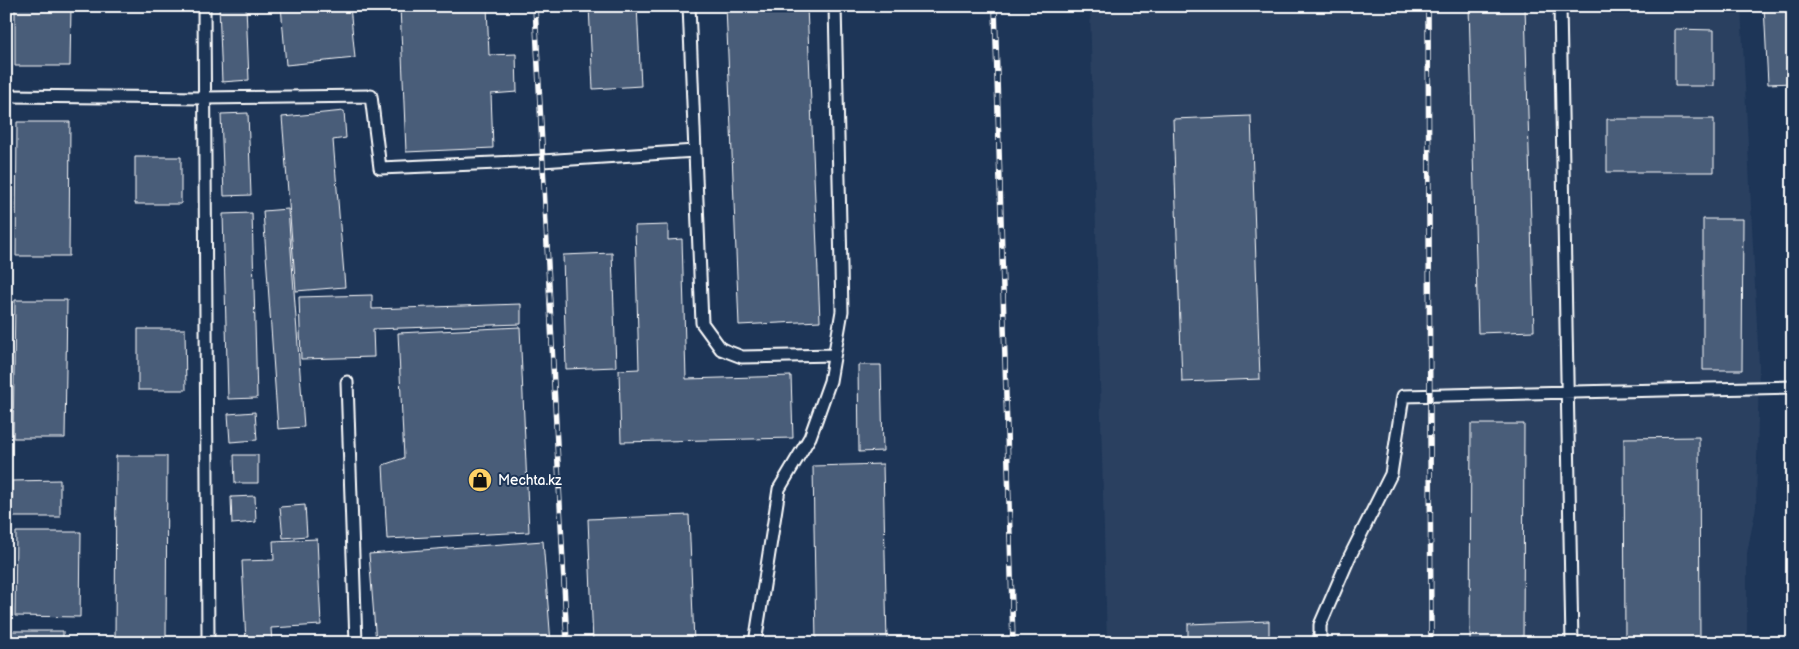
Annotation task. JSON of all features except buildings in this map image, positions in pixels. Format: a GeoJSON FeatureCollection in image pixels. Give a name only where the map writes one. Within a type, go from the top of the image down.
{"type":"FeatureCollection","features":[{"type":"Feature","properties":{"kind":"lane"},"geometry":{"type":"LineString","coordinates":[[204,6],[208,637],[205,643]]}},
{"type":"Feature","properties":{"kind":"lane"},"geometry":{"type":"LineString","coordinates":[[689,6],[702,323],[721,349],[742,357],[834,355]]}},
{"type":"Feature","properties":{"kind":"lane"},"geometry":{"type":"LineString","coordinates":[[755,643],[779,489],[810,437],[830,380],[842,311],[835,6]]}},
{"type":"Feature","properties":{"kind":"lane"},"geometry":{"type":"LineString","coordinates":[[1560,6],[1572,643]]}},
{"type":"Feature","properties":{"kind":"lane"},"geometry":{"type":"LineString","coordinates":[[6,96],[205,98],[371,96],[380,168],[542,161],[695,151]]}},
{"type":"Feature","properties":{"kind":"lane"},"geometry":{"type":"LineString","coordinates":[[347,382],[356,643]]}},
{"type":"Feature","properties":{"kind":"lane"},"geometry":{"type":"LineString","coordinates":[[1320,643],[1320,625],[1349,558],[1391,474],[1403,396],[1793,388]]}},
{"type":"Feature","properties":{"kind":"shaded area"},"geometry":{"type":"Polygon","coordinates":[[[1090,6],[1741,6],[1759,366],[1756,507],[1747,553],[1747,643],[1107,643],[1090,6]]]}},
{"type":"Feature","properties":{"kind":"railway"},"geometry":{"type":"LineString","coordinates":[[535,6],[567,643]]}},
{"type":"Feature","properties":{"kind":"railway"},"geometry":{"type":"LineString","coordinates":[[995,6],[1013,643]]}},
{"type":"Feature","properties":{"kind":"railway"},"geometry":{"type":"LineString","coordinates":[[1428,6],[1431,643]]}},
{"type":"Feature","properties":{"kind":"place","name":"Mechta.kz"},"geometry":{"type":"Point","coordinates":[480,480]}}]}
